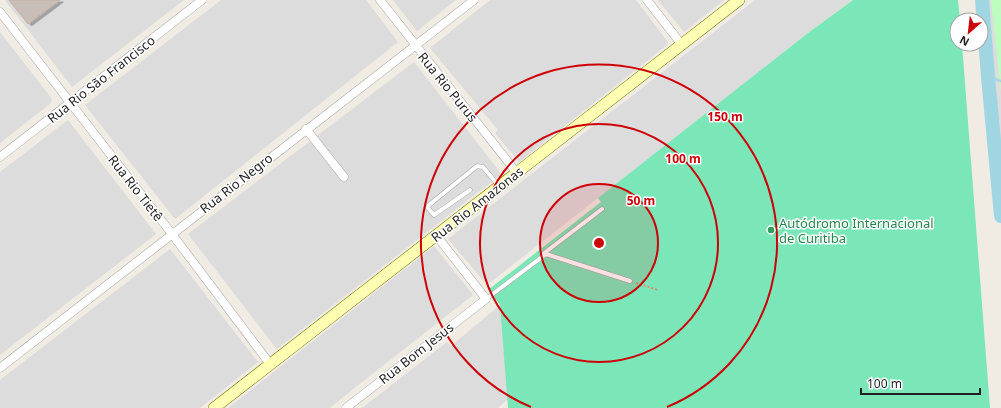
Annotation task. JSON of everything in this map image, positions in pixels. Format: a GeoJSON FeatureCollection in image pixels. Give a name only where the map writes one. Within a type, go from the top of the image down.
{"type":"FeatureCollection","features":[{"type":"Feature","properties":{"kind":"main road","name":"Rua Rio Amazonas"},"geometry":{"type":"LineString","coordinates":[[214,408],[739,0]]}},
{"type":"Feature","properties":{"kind":"street","name":"Rua Rio São Francisco"},"geometry":{"type":"LineString","coordinates":[[0,157],[202,0]]}},
{"type":"Feature","properties":{"kind":"street","name":"Rua Rio Purus"},"geometry":{"type":"LineString","coordinates":[[380,0],[517,173]]}},
{"type":"Feature","properties":{"kind":"street","name":"Rua Rio Negro"},"geometry":{"type":"LineString","coordinates":[[0,368],[474,0]]}},
{"type":"Feature","properties":{"kind":"street"},"geometry":{"type":"LineString","coordinates":[[647,0],[682,44]]}},
{"type":"Feature","properties":{"kind":"street","name":"Rua Rio Tietê"},"geometry":{"type":"LineString","coordinates":[[0,12],[172,234],[270,364]]}},
{"type":"Feature","properties":{"kind":"street"},"geometry":{"type":"LineString","coordinates":[[306,129],[344,177]]}},
{"type":"Feature","properties":{"kind":"street"},"geometry":{"type":"LineString","coordinates":[[436,236],[486,299]]}},
{"type":"Feature","properties":{"kind":"street","name":"Rua Bom Jesus"},"geometry":{"type":"LineString","coordinates":[[346,408],[486,299]]}},
{"type":"Feature","properties":{"kind":"lane"},"geometry":{"type":"LineString","coordinates":[[470,190],[434,215],[428,208],[429,205],[477,166],[483,167],[499,187]]}},
{"type":"Feature","properties":{"kind":"lane"},"geometry":{"type":"LineString","coordinates":[[486,299],[602,209]]}},
{"type":"Feature","properties":{"kind":"lane"},"geometry":{"type":"LineString","coordinates":[[486,299],[546,254],[630,282]]}},
{"type":"Feature","properties":{"kind":"path"},"geometry":{"type":"LineString","coordinates":[[630,282],[658,290]]}},
{"type":"Feature","properties":{"kind":"shaded area"},"geometry":{"type":"Polygon","coordinates":[[[5,0],[184,0],[72,87],[5,0]]]}},
{"type":"Feature","properties":{"kind":"shaded area"},"geometry":{"type":"Polygon","coordinates":[[[221,0],[366,0],[398,42],[175,219],[85,105],[221,0]]]}},
{"type":"Feature","properties":{"kind":"shaded area"},"geometry":{"type":"Polygon","coordinates":[[[393,0],[456,0],[417,31],[393,0]]]}},
{"type":"Feature","properties":{"kind":"shaded area"},"geometry":{"type":"Polygon","coordinates":[[[490,0],[636,0],[668,42],[667,45],[519,162],[495,133],[498,130],[430,48],[490,0]]]}},
{"type":"Feature","properties":{"kind":"shaded area"},"geometry":{"type":"Polygon","coordinates":[[[658,0],[724,0],[684,32],[658,0]]]}},
{"type":"Feature","properties":{"kind":"shaded area"},"geometry":{"type":"Polygon","coordinates":[[[755,0],[853,0],[816,27],[487,285],[448,239],[755,0]]]}},
{"type":"Feature","properties":{"kind":"shaded area"},"geometry":{"type":"Polygon","coordinates":[[[981,0],[1001,0],[1001,174],[987,52],[989,52],[989,12],[982,12],[981,0]]]}},
{"type":"Feature","properties":{"kind":"shaded area"},"geometry":{"type":"Polygon","coordinates":[[[0,32],[52,99],[51,103],[0,143],[0,32]]]}},
{"type":"Feature","properties":{"kind":"shaded area"},"geometry":{"type":"Polygon","coordinates":[[[414,62],[500,172],[499,176],[278,348],[276,348],[188,234],[414,62]]]}},
{"type":"Feature","properties":{"kind":"shaded area"},"geometry":{"type":"Polygon","coordinates":[[[68,120],[156,234],[0,355],[0,172],[68,120]]]}},
{"type":"Feature","properties":{"kind":"shaded area"},"geometry":{"type":"Polygon","coordinates":[[[434,246],[473,295],[330,408],[228,408],[434,246]]]}},
{"type":"Feature","properties":{"kind":"shaded area"},"geometry":{"type":"Polygon","coordinates":[[[170,249],[258,362],[200,408],[0,408],[0,380],[170,249]]]}},
{"type":"Feature","properties":{"kind":"shaded area"},"geometry":{"type":"Polygon","coordinates":[[[500,305],[508,399],[498,408],[362,408],[447,342],[451,346],[500,305]]]}},
{"type":"Feature","properties":{"kind":"green space","name":"Autódromo Internacional de Curitiba"},"geometry":{"type":"Polygon","coordinates":[[[853,0],[958,0],[959,12],[949,12],[949,52],[963,52],[990,408],[508,408],[500,305],[488,290],[601,202],[598,198],[808,33],[853,0]]]}},
{"type":"Feature","properties":{"kind":"green space"},"geometry":{"type":"Polygon","coordinates":[[[991,0],[1001,0],[1001,92],[991,0]]]}},
{"type":"Feature","properties":{"kind":"building"},"geometry":{"type":"Polygon","coordinates":[[[9,0],[60,0],[28,24],[9,0]]]}},
{"type":"Feature","properties":{"kind":"waterway"},"geometry":{"type":"LineString","coordinates":[[982,0],[1001,216]]}},
{"type":"Feature","properties":{"kind":"waterway"},"geometry":{"type":"LineString","coordinates":[[988,77],[1001,81]]}},
{"type":"Feature","properties":{"kind":"place","name":"Autódromo Internacional de Curitiba"},"geometry":{"type":"Point","coordinates":[771,230]}}]}
